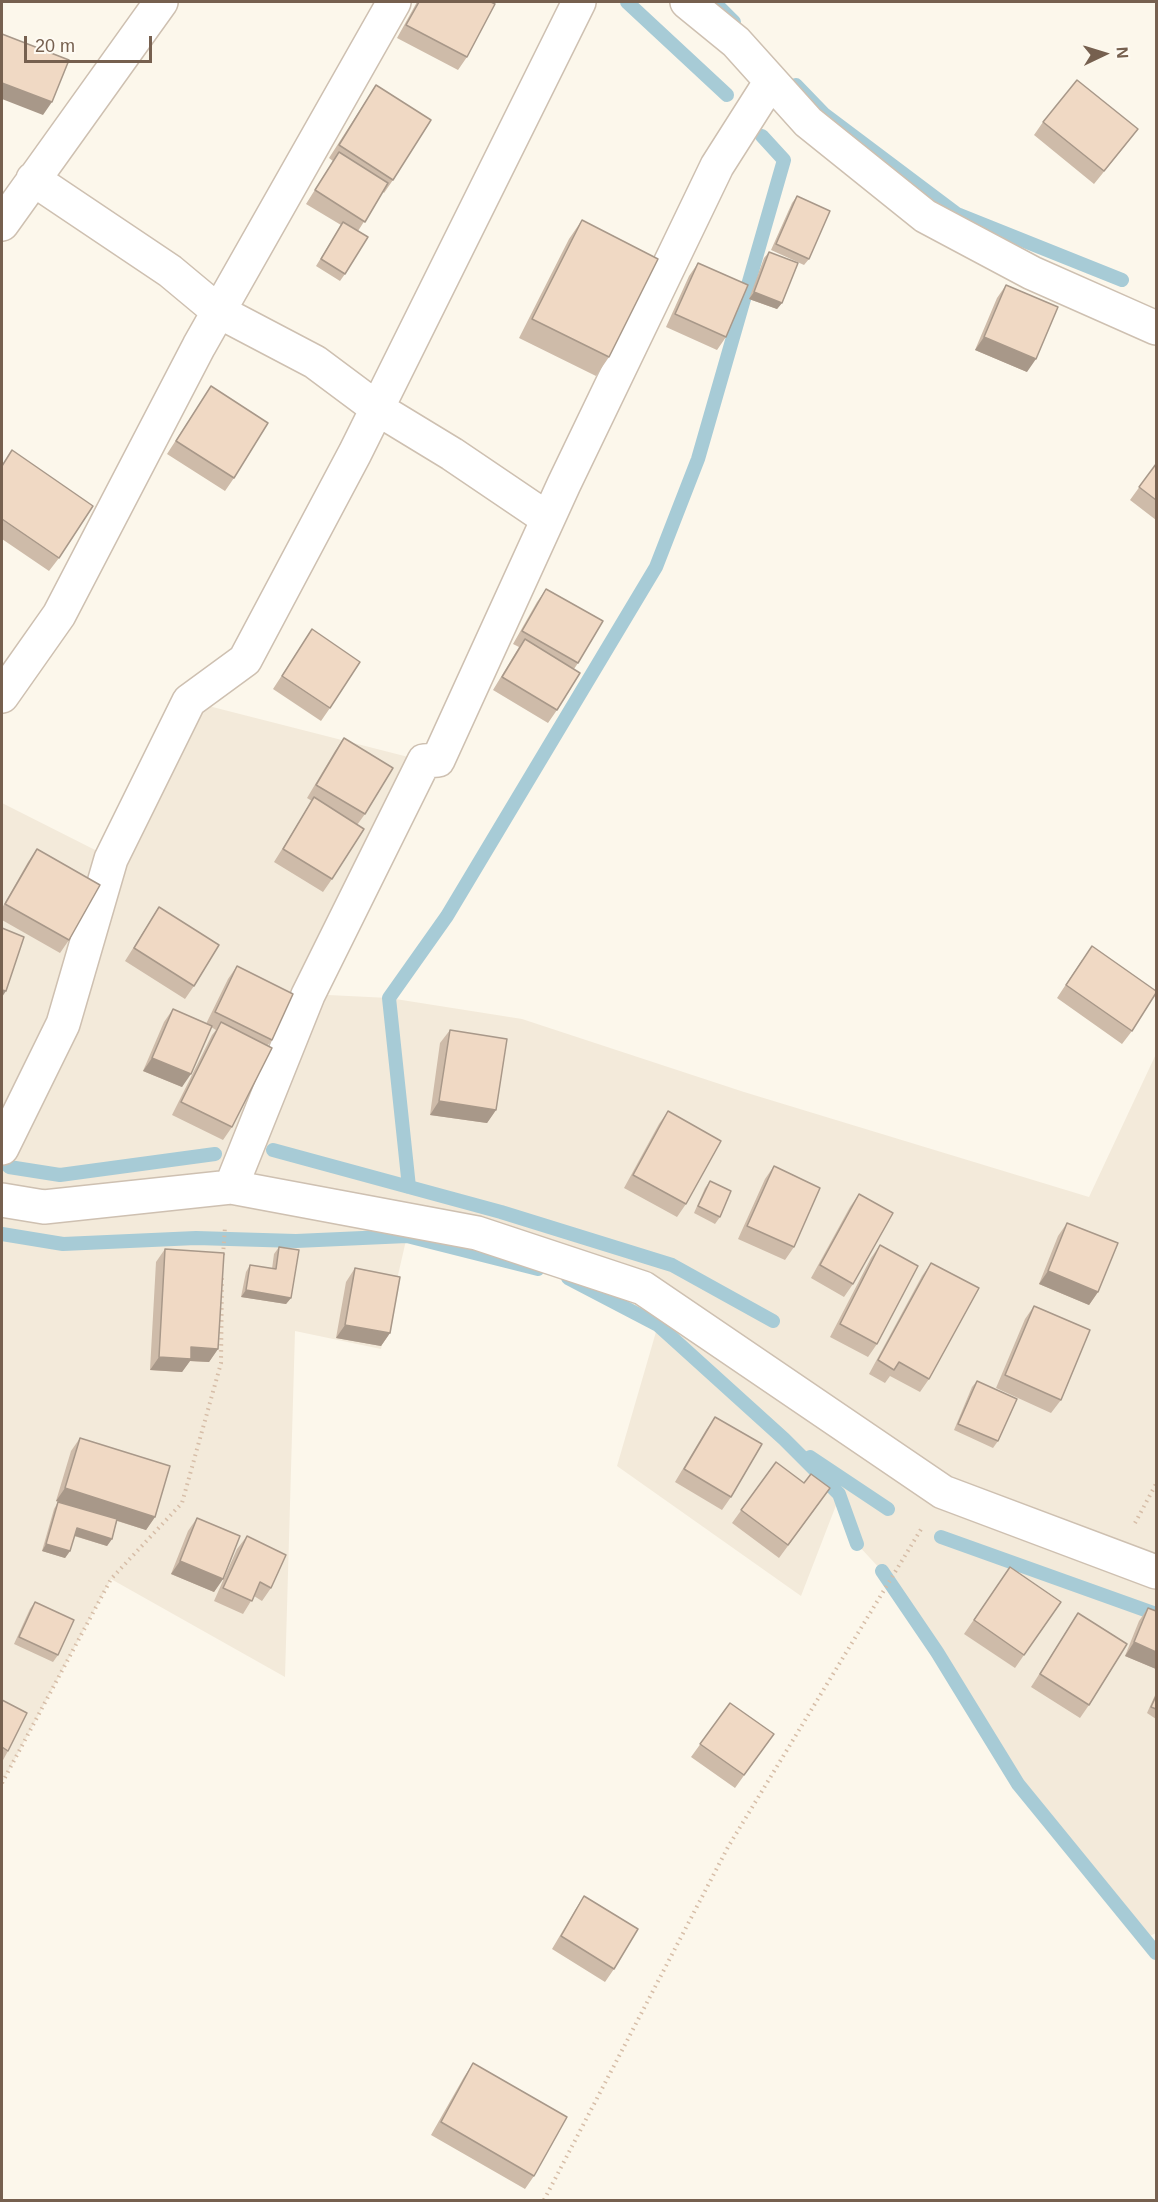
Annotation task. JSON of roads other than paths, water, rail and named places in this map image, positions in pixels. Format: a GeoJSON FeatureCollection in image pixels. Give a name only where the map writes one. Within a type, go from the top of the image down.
{"type":"FeatureCollection","features":[{"type":"Feature","properties":{"kind":"street"},"geometry":{"type":"LineString","coordinates":[[2,224],[161,2]]}},
{"type":"Feature","properties":{"kind":"street"},"geometry":{"type":"LineString","coordinates":[[2,696],[59,615],[218,311],[394,2]]}},
{"type":"Feature","properties":{"kind":"street"},"geometry":{"type":"LineString","coordinates":[[2,1148],[63,1024],[111,859],[189,701],[245,660],[378,409],[579,2]]}},
{"type":"Feature","properties":{"kind":"street"},"geometry":{"type":"LineString","coordinates":[[687,2],[736,42],[808,122],[925,216],[1032,273],[1156,328]]}},
{"type":"Feature","properties":{"kind":"street"},"geometry":{"type":"LineString","coordinates":[[231,1187],[308,994],[424,761],[438,760],[548,519],[717,166],[771,81]]}},
{"type":"Feature","properties":{"kind":"street"},"geometry":{"type":"LineString","coordinates":[[33,179],[170,271],[218,311],[315,362],[378,409],[452,454],[548,519]]}},
{"type":"Feature","properties":{"kind":"street"},"geometry":{"type":"LineString","coordinates":[[2,1200],[44,1207],[231,1187],[477,1233],[643,1288],[943,1492],[1156,1572]]}},
{"type":"Feature","properties":{"kind":"waterway"},"geometry":{"type":"LineString","coordinates":[[627,2],[727,95]]}},
{"type":"Feature","properties":{"kind":"waterway"},"geometry":{"type":"LineString","coordinates":[[714,2],[734,22]]}},
{"type":"Feature","properties":{"kind":"waterway"},"geometry":{"type":"LineString","coordinates":[[796,85],[824,114],[957,214],[1122,280]]}},
{"type":"Feature","properties":{"kind":"waterway"},"geometry":{"type":"LineString","coordinates":[[409,1187],[389,998],[447,916],[656,567],[698,459],[784,160],[762,136]]}},
{"type":"Feature","properties":{"kind":"waterway"},"geometry":{"type":"LineString","coordinates":[[273,1150],[501,1212],[672,1265],[773,1321]]}},
{"type":"Feature","properties":{"kind":"waterway"},"geometry":{"type":"LineString","coordinates":[[9,1167],[60,1175],[215,1154]]}},
{"type":"Feature","properties":{"kind":"waterway"},"geometry":{"type":"LineString","coordinates":[[2,1234],[63,1244],[196,1238],[296,1241],[407,1236],[538,1269]]}},
{"type":"Feature","properties":{"kind":"waterway"},"geometry":{"type":"LineString","coordinates":[[568,1278],[658,1325],[784,1439],[839,1494],[857,1544]]}},
{"type":"Feature","properties":{"kind":"waterway"},"geometry":{"type":"LineString","coordinates":[[810,1457],[888,1509]]}},
{"type":"Feature","properties":{"kind":"waterway"},"geometry":{"type":"LineString","coordinates":[[941,1537],[1156,1614]]}},
{"type":"Feature","properties":{"kind":"waterway"},"geometry":{"type":"LineString","coordinates":[[882,1571],[937,1652],[1018,1784],[1156,1953]]}}]}
